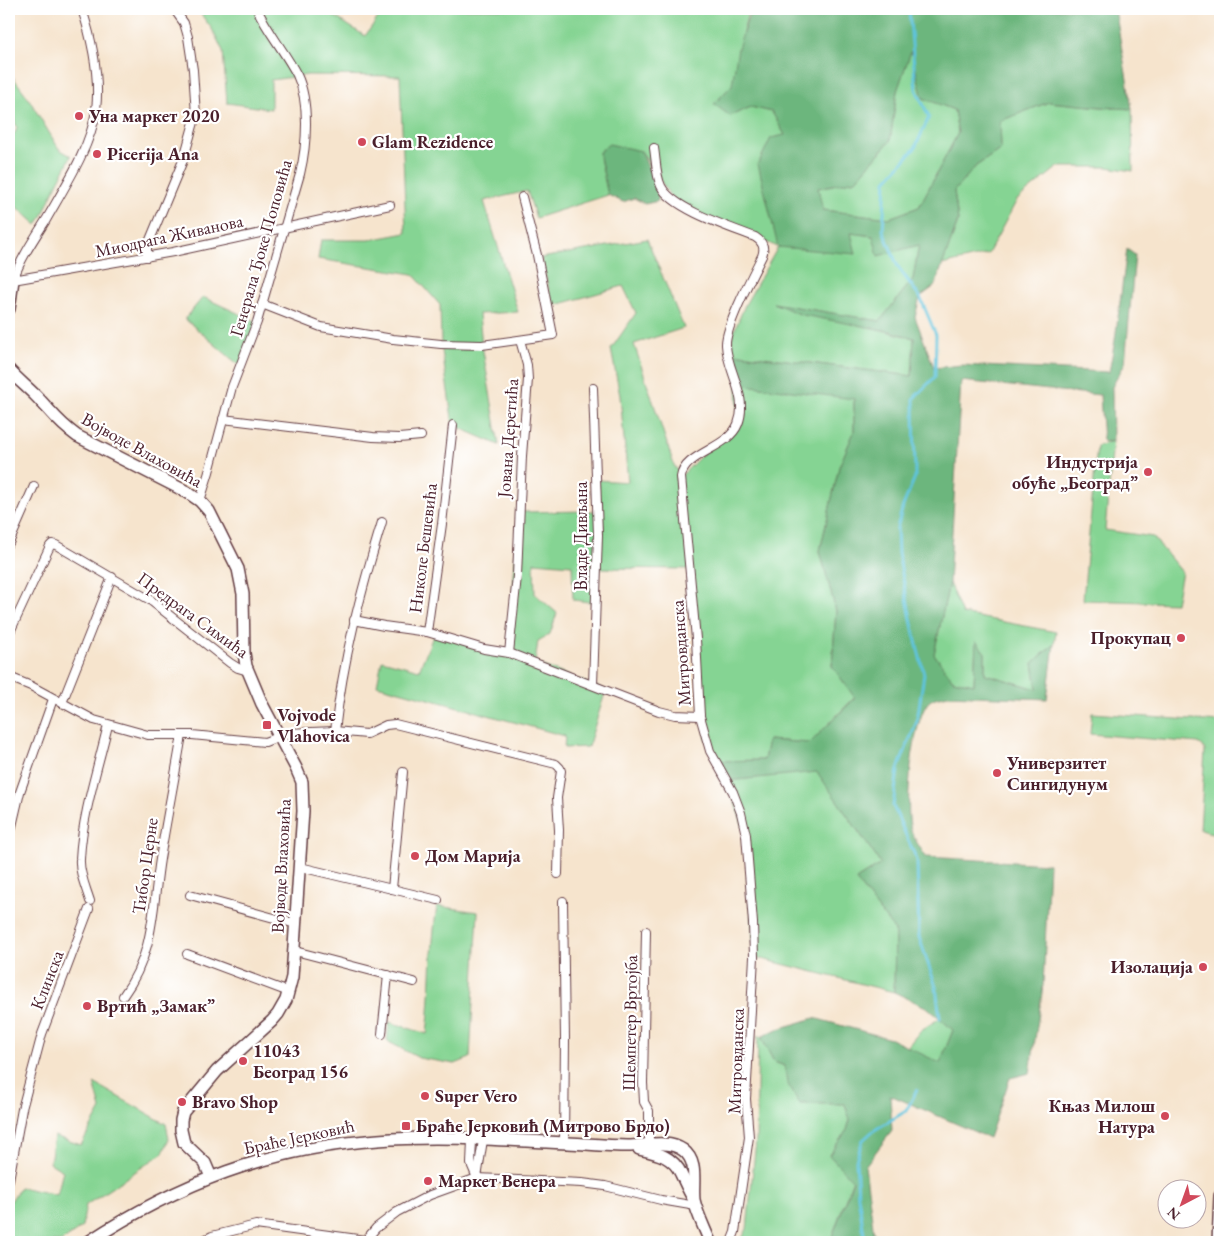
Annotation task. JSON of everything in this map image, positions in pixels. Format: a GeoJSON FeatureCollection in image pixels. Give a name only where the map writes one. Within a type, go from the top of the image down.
{"type":"FeatureCollection","features":[{"type":"Feature","properties":{"kind":"street"},"geometry":{"type":"LineString","coordinates":[[9,309],[11,280],[75,167],[93,123],[97,98],[95,69],[82,9]]}},
{"type":"Feature","properties":{"kind":"street"},"geometry":{"type":"LineString","coordinates":[[147,257],[149,240],[184,158],[196,115],[193,70],[188,37],[184,23],[174,9]]}},
{"type":"Feature","properties":{"kind":"street","name":"Генерала Ђоке Поповића"},"geometry":{"type":"LineString","coordinates":[[200,501],[232,388],[257,322],[283,227],[300,174],[304,154],[303,97],[296,74],[264,24],[257,9]]}},
{"type":"Feature","properties":{"kind":"street","name":"Митровданска"},"geometry":{"type":"LineString","coordinates":[[654,148],[660,182],[663,189],[671,197],[689,210],[755,237],[763,247],[762,256],[733,320],[727,338],[727,353],[741,405],[738,423],[730,436],[692,460],[682,473],[700,716],[710,751],[733,792],[741,813],[746,835],[754,923],[754,976],[746,1099],[749,1137],[735,1232],[731,1242]]}},
{"type":"Feature","properties":{"kind":"street"},"geometry":{"type":"LineString","coordinates":[[262,304],[322,327],[393,339],[441,344],[482,345],[553,335],[537,256],[522,197]]}},
{"type":"Feature","properties":{"kind":"street","name":"Миодрага Живанова"},"geometry":{"type":"LineString","coordinates":[[11,280],[147,257],[390,205]]}},
{"type":"Feature","properties":{"kind":"street","name":"Јована Деретића"},"geometry":{"type":"LineString","coordinates":[[509,653],[516,576],[528,379],[527,365],[520,340]]}},
{"type":"Feature","properties":{"kind":"street","name":"Војводе Влаховића"},"geometry":{"type":"LineString","coordinates":[[9,370],[66,428],[77,436],[179,488],[200,501],[209,511],[240,576],[243,601],[244,653],[248,671],[302,782],[303,811],[295,951],[289,992],[278,1014],[217,1071],[183,1112],[181,1120],[184,1143],[205,1163],[211,1177]]}},
{"type":"Feature","properties":{"kind":"street","name":"Владе Дивљана"},"geometry":{"type":"LineString","coordinates":[[593,388],[598,527],[593,685]]}},
{"type":"Feature","properties":{"kind":"street"},"geometry":{"type":"LineString","coordinates":[[223,419],[373,437],[399,438],[422,436]]}},
{"type":"Feature","properties":{"kind":"street","name":"Николе Бешевића"},"geometry":{"type":"LineString","coordinates":[[354,620],[427,632],[453,425]]}},
{"type":"Feature","properties":{"kind":"street"},"geometry":{"type":"LineString","coordinates":[[9,542],[34,486]]}},
{"type":"Feature","properties":{"kind":"street"},"geometry":{"type":"LineString","coordinates":[[335,731],[345,663],[354,620],[382,522]]}},
{"type":"Feature","properties":{"kind":"street","name":"Предрага Симића"},"geometry":{"type":"LineString","coordinates":[[9,634],[52,544],[60,546],[150,600],[230,663],[248,671]]}},
{"type":"Feature","properties":{"kind":"street"},"geometry":{"type":"LineString","coordinates":[[62,703],[112,577]]}},
{"type":"Feature","properties":{"kind":"street"},"geometry":{"type":"LineString","coordinates":[[427,632],[484,649],[509,653],[659,711],[675,715],[700,716]]}},
{"type":"Feature","properties":{"kind":"street"},"geometry":{"type":"LineString","coordinates":[[9,677],[32,686],[88,718],[148,735],[203,736],[265,742],[287,733],[335,731],[367,734],[395,724],[559,766],[561,771],[557,798],[559,830],[558,874]]}},
{"type":"Feature","properties":{"kind":"street"},"geometry":{"type":"LineString","coordinates":[[9,839],[20,792],[53,699]]}},
{"type":"Feature","properties":{"kind":"street","name":"Клинска"},"geometry":{"type":"LineString","coordinates":[[9,1180],[22,1109],[42,1034],[90,905],[80,860],[88,807],[108,725]]}},
{"type":"Feature","properties":{"kind":"street","name":"Тибор Церне"},"geometry":{"type":"LineString","coordinates":[[123,996],[141,967],[150,936],[159,867],[182,735]]}},
{"type":"Feature","properties":{"kind":"street"},"geometry":{"type":"LineString","coordinates":[[392,890],[403,772]]}},
{"type":"Feature","properties":{"kind":"street"},"geometry":{"type":"LineString","coordinates":[[300,867],[438,900]]}},
{"type":"Feature","properties":{"kind":"street"},"geometry":{"type":"LineString","coordinates":[[190,895],[296,924]]}},
{"type":"Feature","properties":{"kind":"street"},"geometry":{"type":"LineString","coordinates":[[563,901],[564,1144]]}},
{"type":"Feature","properties":{"kind":"street","name":"Шемпетер Вртојба"},"geometry":{"type":"LineString","coordinates":[[646,931],[643,1083],[644,1102],[649,1111],[649,1144]]}},
{"type":"Feature","properties":{"kind":"street","name":"Војводе Влаховића"},"geometry":{"type":"LineString","coordinates":[[295,951],[414,982]]}},
{"type":"Feature","properties":{"kind":"street"},"geometry":{"type":"LineString","coordinates":[[187,954],[289,992]]}},
{"type":"Feature","properties":{"kind":"street"},"geometry":{"type":"LineString","coordinates":[[382,1034],[388,975]]}},
{"type":"Feature","properties":{"kind":"street","name":"Браће Јерковић"},"geometry":{"type":"LineString","coordinates":[[88,1242],[150,1205],[211,1177],[258,1162],[316,1148],[380,1140],[442,1138],[628,1146],[649,1144],[678,1147],[690,1157],[693,1164],[695,1203]]}},
{"type":"Feature","properties":{"kind":"street"},"geometry":{"type":"LineString","coordinates":[[477,1178],[471,1164],[478,1140]]}},
{"type":"Feature","properties":{"kind":"street","name":"Браће Јерковић"},"geometry":{"type":"LineString","coordinates":[[628,1146],[655,1152],[672,1160],[677,1165],[695,1203],[710,1242]]}},
{"type":"Feature","properties":{"kind":"street"},"geometry":{"type":"LineString","coordinates":[[200,1242],[212,1236],[256,1225],[364,1241],[376,1228],[397,1212],[430,1195],[477,1178],[582,1183],[605,1186],[661,1200],[695,1203]]}},
{"type":"Feature","properties":{"kind":"street"},"geometry":{"type":"LineString","coordinates":[[1218,1242],[1220,1196]]}},
{"type":"Feature","properties":{"kind":"green space"},"geometry":{"type":"Polygon","coordinates":[[[197,9],[323,9],[365,36],[384,9],[749,9],[736,62],[730,116],[751,107],[772,112],[785,135],[758,165],[855,254],[850,233],[919,244],[913,279],[880,321],[777,304],[914,338],[912,376],[732,353],[732,336],[745,305],[778,247],[689,210],[671,197],[641,151],[599,153],[608,195],[536,218],[527,191],[484,201],[518,312],[479,314],[482,345],[499,445],[453,425],[441,344],[440,305],[413,274],[318,259],[321,240],[369,240],[406,233],[400,76],[308,75],[271,80],[271,109],[227,103],[223,51],[212,29],[197,9]]]}},
{"type":"Feature","properties":{"kind":"green space"},"geometry":{"type":"Polygon","coordinates":[[[751,9],[1115,9],[1132,109],[1049,102],[1000,121],[1001,149],[976,166],[954,191],[958,221],[935,286],[920,297],[915,317],[934,368],[961,365],[1109,372],[1127,249],[1135,255],[1125,363],[1112,387],[1113,441],[1103,442],[1100,395],[961,381],[949,583],[934,654],[953,680],[974,684],[976,641],[985,653],[985,674],[1037,689],[1033,663],[1054,644],[1047,699],[948,695],[934,699],[927,704],[922,714],[914,746],[909,785],[909,819],[912,833],[926,857],[1049,864],[1043,986],[1030,1073],[1010,1078],[989,1138],[890,1095],[892,1131],[865,1166],[875,1242],[830,1242],[853,1181],[829,1155],[847,1130],[850,1120],[845,1104],[800,1104],[787,1083],[785,1066],[774,1062],[761,1037],[775,1030],[814,1018],[891,1039],[940,1063],[953,1030],[928,1008],[894,992],[895,931],[856,880],[881,864],[817,772],[727,781],[715,761],[764,760],[768,740],[810,743],[855,698],[832,666],[836,611],[820,551],[839,467],[854,432],[854,399],[737,384],[732,353],[912,376],[914,338],[889,331],[802,315],[773,303],[880,321],[913,279],[919,245],[878,256],[873,236],[851,233],[856,254],[778,247],[758,164],[771,138],[785,135],[772,112],[751,107],[730,116],[714,104],[732,85],[738,48],[751,9]],[[911,51],[897,91],[890,141],[856,180],[818,188],[823,210],[889,218],[919,207],[958,133],[954,110],[923,98],[911,51]]]}},
{"type":"Feature","properties":{"kind":"green space"},"geometry":{"type":"Polygon","coordinates":[[[911,50],[923,98],[954,110],[958,133],[919,207],[889,218],[823,210],[818,188],[856,180],[890,141],[897,91],[911,50]]]}},
{"type":"Feature","properties":{"kind":"green space"},"geometry":{"type":"Polygon","coordinates":[[[12,76],[27,96],[59,149],[71,156],[37,225],[9,200],[9,137],[15,133],[17,128],[9,96],[12,76]]]}},
{"type":"Feature","properties":{"kind":"green space"},"geometry":{"type":"Polygon","coordinates":[[[1049,102],[1132,109],[1133,171],[1107,167],[1058,167],[1017,200],[988,254],[942,265],[958,222],[954,191],[976,166],[1001,149],[1000,121],[1049,102]]]}},
{"type":"Feature","properties":{"kind":"green space"},"geometry":{"type":"Polygon","coordinates":[[[609,144],[641,151],[658,189],[658,201],[645,204],[634,198],[623,202],[608,195],[599,152],[609,144]]]}},
{"type":"Feature","properties":{"kind":"green space"},"geometry":{"type":"Polygon","coordinates":[[[647,239],[684,328],[634,344],[674,465],[681,476],[738,423],[737,384],[854,398],[854,432],[839,467],[820,551],[836,611],[832,666],[855,697],[810,743],[768,740],[764,760],[715,761],[706,739],[689,569],[598,568],[597,603],[573,600],[572,565],[534,562],[535,594],[557,613],[550,634],[538,641],[535,663],[606,690],[588,747],[564,748],[565,736],[377,685],[382,660],[419,670],[434,634],[509,653],[518,512],[598,511],[597,480],[628,482],[620,396],[611,349],[636,313],[623,286],[553,306],[541,258],[647,239]]]}},
{"type":"Feature","properties":{"kind":"green space"},"geometry":{"type":"Polygon","coordinates":[[[203,297],[257,322],[240,366],[185,319],[203,297]]]}},
{"type":"Feature","properties":{"kind":"green space"},"geometry":{"type":"Polygon","coordinates":[[[1113,441],[1105,530],[1153,537],[1182,572],[1176,603],[1083,600],[1097,446],[1113,441]]]}},
{"type":"Feature","properties":{"kind":"green space"},"geometry":{"type":"Polygon","coordinates":[[[949,583],[962,614],[1056,632],[1054,644],[1033,663],[1037,689],[985,674],[985,653],[976,642],[974,684],[953,680],[934,654],[949,583]]]}},
{"type":"Feature","properties":{"kind":"green space"},"geometry":{"type":"Polygon","coordinates":[[[1092,713],[1220,722],[1220,835],[1200,830],[1205,751],[1203,746],[1198,743],[1090,734],[1092,713]]]}},
{"type":"Feature","properties":{"kind":"green space"},"geometry":{"type":"Polygon","coordinates":[[[817,771],[881,864],[856,880],[895,931],[894,992],[754,957],[746,835],[727,781],[817,771]]]}},
{"type":"Feature","properties":{"kind":"green space"},"geometry":{"type":"Polygon","coordinates":[[[437,906],[478,912],[470,1058],[455,1064],[419,1058],[387,1041],[389,1022],[427,1034],[437,906]]]}},
{"type":"Feature","properties":{"kind":"green space"},"geometry":{"type":"Polygon","coordinates":[[[940,1018],[953,1030],[942,1058],[939,1073],[899,1052],[907,1047],[921,1030],[940,1018]]]}},
{"type":"Feature","properties":{"kind":"green space"},"geometry":{"type":"Polygon","coordinates":[[[758,1036],[761,1037],[774,1062],[785,1066],[787,1083],[845,1104],[850,1120],[847,1130],[829,1155],[853,1179],[830,1242],[740,1242],[747,1229],[756,1140],[758,1036]]]}},
{"type":"Feature","properties":{"kind":"green space"},"geometry":{"type":"Polygon","coordinates":[[[94,1083],[166,1124],[169,1139],[163,1153],[86,1205],[82,1227],[61,1242],[9,1242],[9,1204],[20,1187],[57,1195],[63,1171],[50,1163],[54,1136],[81,1145],[101,1109],[94,1083]]]}},
{"type":"Feature","properties":{"kind":"waterway"},"geometry":{"type":"LineString","coordinates":[[909,9],[916,89],[929,117],[915,148],[886,181],[883,230],[898,267],[920,297],[936,335],[935,377],[914,398],[915,477],[903,506],[897,528],[898,553],[924,674],[917,721],[898,769],[893,806],[917,860],[919,937],[936,987],[940,1018]]}},
{"type":"Feature","properties":{"kind":"waterway"},"geometry":{"type":"LineString","coordinates":[[861,1242],[864,1234],[858,1196],[856,1160],[863,1140],[873,1131],[906,1111],[917,1090]]}},
{"type":"Feature","properties":{"kind":"place","name":"Уна маркет 2020"},"geometry":{"type":"Point","coordinates":[79,116]}},
{"type":"Feature","properties":{"kind":"place","name":"Glam Rezidence"},"geometry":{"type":"Point","coordinates":[362,142]}},
{"type":"Feature","properties":{"kind":"place","name":"Picerija Ana"},"geometry":{"type":"Point","coordinates":[97,154]}},
{"type":"Feature","properties":{"kind":"place","name":"Индустрија обуће „Београд”"},"geometry":{"type":"Point","coordinates":[1148,472]}},
{"type":"Feature","properties":{"kind":"place","name":"Прокупац"},"geometry":{"type":"Point","coordinates":[1181,638]}},
{"type":"Feature","properties":{"kind":"place","name":"Vojvode Vlahovica"},"geometry":{"type":"Point","coordinates":[267,725]}},
{"type":"Feature","properties":{"kind":"place","name":"Универзитет Сингидунум"},"geometry":{"type":"Point","coordinates":[997,773]}},
{"type":"Feature","properties":{"kind":"place","name":"Дом Марија"},"geometry":{"type":"Point","coordinates":[415,856]}},
{"type":"Feature","properties":{"kind":"place","name":"Изолација"},"geometry":{"type":"Point","coordinates":[1203,967]}},
{"type":"Feature","properties":{"kind":"place","name":"Вртић „Замак”"},"geometry":{"type":"Point","coordinates":[87,1006]}},
{"type":"Feature","properties":{"kind":"place","name":"11043 Београд 156"},"geometry":{"type":"Point","coordinates":[243,1061]}},
{"type":"Feature","properties":{"kind":"place","name":"Super Vero"},"geometry":{"type":"Point","coordinates":[425,1096]}},
{"type":"Feature","properties":{"kind":"place","name":"Bravo Shop"},"geometry":{"type":"Point","coordinates":[182,1102]}},
{"type":"Feature","properties":{"kind":"place","name":"Књаз Милош Натура"},"geometry":{"type":"Point","coordinates":[1165,1116]}},
{"type":"Feature","properties":{"kind":"place","name":"Браће Јерковић (Митрово Брдо)"},"geometry":{"type":"Point","coordinates":[406,1126]}},
{"type":"Feature","properties":{"kind":"place","name":"Маркет Венера"},"geometry":{"type":"Point","coordinates":[428,1181]}}]}
